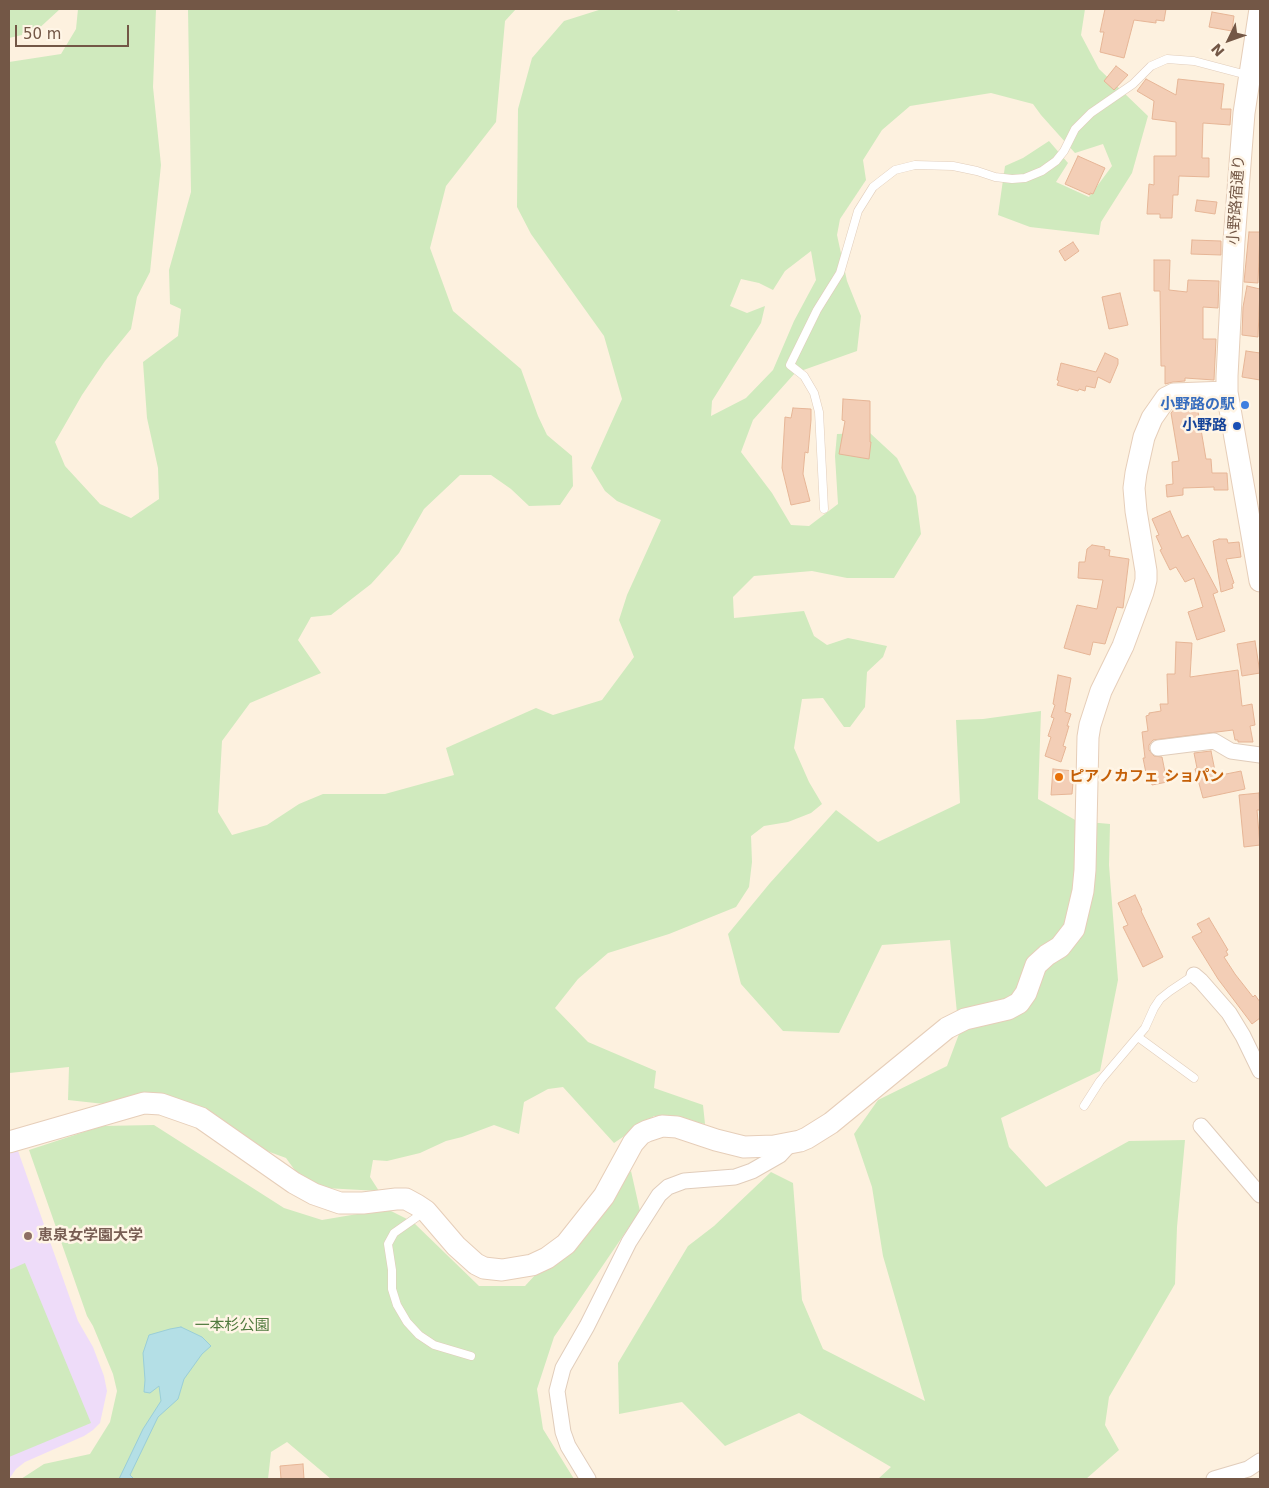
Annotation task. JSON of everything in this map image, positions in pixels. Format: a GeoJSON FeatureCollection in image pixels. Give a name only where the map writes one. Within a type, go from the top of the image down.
{"type":"FeatureCollection","features":[{"type":"Feature","properties":{"kind":"main road","name":"小野路宿通り"},"geometry":{"type":"LineString","coordinates":[[1260,9],[1244,113],[1234,241],[1227,376],[1227,392],[1260,582]]}},
{"type":"Feature","properties":{"kind":"main road"},"geometry":{"type":"LineString","coordinates":[[9,1142],[144,1103],[162,1104],[201,1118],[294,1183],[314,1194],[340,1203],[363,1204],[406,1199],[426,1211],[456,1246],[476,1264],[494,1270],[522,1268],[547,1258],[556,1252],[573,1236],[604,1196],[629,1148],[646,1131],[662,1126],[677,1127],[744,1147],[774,1146],[807,1138],[830,1123],[947,1028],[965,1019],[1008,1009],[1019,1003],[1026,993],[1036,965],[1066,942],[1074,929],[1083,891],[1085,870],[1089,731],[1101,691],[1123,646],[1146,580],[1134,488],[1142,442],[1152,418],[1166,398],[1174,394],[1227,392]]}},
{"type":"Feature","properties":{"kind":"street"},"geometry":{"type":"LineString","coordinates":[[1158,748],[1214,741],[1231,751],[1260,755]]}},
{"type":"Feature","properties":{"kind":"street"},"geometry":{"type":"LineString","coordinates":[[1194,975],[1229,1013],[1258,1060]]}},
{"type":"Feature","properties":{"kind":"street"},"geometry":{"type":"LineString","coordinates":[[1201,1126],[1260,1195]]}},
{"type":"Feature","properties":{"kind":"street"},"geometry":{"type":"LineString","coordinates":[[588,1479],[568,1446],[563,1432],[557,1390],[563,1368],[630,1242],[659,1195],[668,1188],[684,1181],[735,1177],[752,1171],[780,1156],[791,1143]]}},
{"type":"Feature","properties":{"kind":"street"},"geometry":{"type":"LineString","coordinates":[[1214,1479],[1248,1469],[1260,1461]]}},
{"type":"Feature","properties":{"kind":"lane"},"geometry":{"type":"LineString","coordinates":[[824,509],[820,412],[814,393],[804,376],[790,365],[813,319],[840,273],[858,211],[873,187],[895,170],[915,165],[954,166],[995,177],[1012,179],[1025,178],[1042,171],[1056,162],[1075,129],[1091,113],[1132,84],[1151,66],[1167,59],[1194,61],[1249,76]]}},
{"type":"Feature","properties":{"kind":"lane"},"geometry":{"type":"LineString","coordinates":[[1084,1106],[1100,1081],[1138,1037],[1160,999],[1194,975]]}},
{"type":"Feature","properties":{"kind":"lane"},"geometry":{"type":"LineString","coordinates":[[1138,1037],[1194,1078]]}},
{"type":"Feature","properties":{"kind":"lane"},"geometry":{"type":"LineString","coordinates":[[426,1211],[394,1233],[388,1244],[392,1270],[392,1289],[397,1305],[407,1322],[419,1335],[434,1345],[471,1356]]}},
{"type":"Feature","properties":{"kind":"shaded area","name":"恵泉女学園大学"},"geometry":{"type":"Polygon","coordinates":[[[17,1148],[78,1321],[93,1347],[104,1376],[107,1391],[100,1423],[93,1430],[84,1436],[25,1462],[16,1469],[9,1479],[9,1150],[17,1148]]]}},
{"type":"Feature","properties":{"kind":"green space"},"geometry":{"type":"Polygon","coordinates":[[[9,9],[60,9],[35,32],[9,38],[9,9]]]}},
{"type":"Feature","properties":{"kind":"green space"},"geometry":{"type":"Polygon","coordinates":[[[78,9],[156,9],[153,87],[161,165],[150,272],[137,297],[131,329],[105,361],[82,395],[55,442],[65,466],[100,504],[131,518],[159,499],[158,468],[147,418],[143,362],[178,336],[181,309],[170,304],[169,270],[191,192],[188,9],[516,9],[505,21],[496,122],[446,186],[430,248],[453,311],[521,369],[547,435],[572,456],[573,486],[560,505],[529,506],[511,489],[491,475],[460,475],[424,509],[399,553],[371,584],[331,615],[311,617],[298,640],[321,673],[250,703],[222,741],[218,812],[232,835],[267,825],[299,804],[323,794],[385,794],[454,775],[446,748],[536,708],[553,715],[602,700],[634,657],[619,620],[627,595],[661,520],[617,501],[605,491],[591,468],[622,399],[604,336],[531,234],[517,207],[518,109],[532,58],[564,21],[602,9],[674,9],[679,11],[681,9],[1085,9],[1081,35],[1099,69],[1148,116],[1132,173],[1101,222],[1099,235],[1030,227],[998,215],[1005,166],[1023,158],[1049,141],[1068,163],[1056,182],[1089,197],[1112,166],[1103,144],[1075,153],[1033,104],[991,93],[910,106],[882,130],[863,160],[866,180],[840,219],[837,235],[847,281],[861,316],[857,351],[795,373],[753,420],[741,452],[772,493],[791,525],[809,526],[838,504],[835,456],[837,434],[870,433],[897,458],[916,496],[921,534],[894,578],[847,578],[812,571],[754,576],[733,597],[734,618],[804,611],[814,636],[827,645],[848,638],[887,646],[883,657],[867,672],[865,707],[850,727],[844,727],[823,698],[802,699],[794,748],[809,782],[822,804],[811,813],[788,822],[764,826],[751,836],[752,862],[749,887],[736,907],[669,934],[608,953],[578,979],[555,1008],[588,1042],[656,1071],[654,1088],[703,1105],[705,1124],[654,1116],[614,1143],[563,1087],[548,1089],[524,1102],[519,1134],[494,1125],[446,1141],[420,1153],[387,1161],[373,1160],[370,1177],[379,1191],[307,1187],[286,1158],[248,1144],[204,1115],[68,1100],[69,1067],[9,1073],[9,62],[61,54],[76,29],[78,9]],[[811,251],[785,271],[773,290],[759,283],[741,279],[730,306],[747,313],[765,306],[761,323],[712,401],[711,416],[746,398],[773,370],[794,321],[816,280],[811,251]]]}},
{"type":"Feature","properties":{"kind":"green space"},"geometry":{"type":"Polygon","coordinates":[[[1041,711],[1038,799],[1077,821],[1110,824],[1109,865],[1118,980],[1100,1071],[1001,1118],[1009,1147],[1046,1187],[1129,1141],[1185,1140],[1177,1227],[1175,1284],[1109,1397],[1105,1425],[1119,1450],[1086,1479],[878,1479],[891,1467],[799,1413],[725,1446],[682,1402],[619,1414],[618,1363],[688,1246],[714,1226],[771,1172],[793,1183],[802,1300],[823,1349],[925,1401],[883,1256],[872,1187],[854,1134],[878,1100],[947,1066],[959,1034],[950,940],[882,945],[839,1033],[783,1031],[741,984],[728,934],[770,883],[836,810],[878,842],[960,803],[956,720],[983,719],[1041,711]]]}},
{"type":"Feature","properties":{"kind":"green space","name":"一本杉公園"},"geometry":{"type":"Polygon","coordinates":[[[154,1125],[284,1208],[322,1220],[387,1209],[413,1222],[479,1286],[525,1286],[631,1171],[640,1211],[554,1337],[537,1389],[543,1429],[574,1479],[331,1479],[287,1442],[271,1452],[268,1479],[21,1479],[44,1464],[90,1454],[110,1422],[117,1391],[113,1374],[87,1316],[29,1150],[102,1126],[154,1125]]]}},
{"type":"Feature","properties":{"kind":"green space"},"geometry":{"type":"Polygon","coordinates":[[[25,1263],[91,1423],[9,1457],[9,1270],[25,1263]]]}},
{"type":"Feature","properties":{"kind":"water"},"geometry":{"type":"Polygon","coordinates":[[[181,1327],[202,1337],[211,1346],[202,1354],[184,1379],[178,1399],[158,1417],[130,1475],[134,1479],[119,1479],[143,1429],[161,1401],[159,1386],[150,1393],[144,1392],[143,1353],[149,1335],[181,1327]]]}},
{"type":"Feature","properties":{"kind":"building"},"geometry":{"type":"Polygon","coordinates":[[[1105,9],[1166,9],[1164,21],[1156,20],[1156,23],[1134,20],[1124,58],[1100,52],[1104,32],[1100,32],[1105,9]]]}},
{"type":"Feature","properties":{"kind":"building"},"geometry":{"type":"Polygon","coordinates":[[[1212,12],[1234,16],[1232,31],[1209,27],[1212,12]]]}},
{"type":"Feature","properties":{"kind":"building"},"geometry":{"type":"Polygon","coordinates":[[[1116,66],[1128,75],[1114,90],[1104,81],[1116,66]]]}},
{"type":"Feature","properties":{"kind":"building"},"geometry":{"type":"Polygon","coordinates":[[[1146,79],[1176,95],[1178,79],[1224,84],[1221,109],[1231,109],[1230,125],[1203,123],[1202,158],[1209,158],[1209,177],[1179,176],[1178,195],[1173,195],[1172,218],[1160,218],[1160,214],[1147,214],[1149,184],[1154,185],[1154,156],[1176,156],[1176,122],[1152,119],[1154,101],[1137,91],[1146,79]]]}},
{"type":"Feature","properties":{"kind":"building"},"geometry":{"type":"Polygon","coordinates":[[[1078,156],[1105,168],[1093,194],[1090,193],[1090,195],[1065,184],[1078,156]]]}},
{"type":"Feature","properties":{"kind":"building"},"geometry":{"type":"Polygon","coordinates":[[[1197,200],[1217,202],[1215,214],[1195,211],[1197,200]]]}},
{"type":"Feature","properties":{"kind":"building"},"geometry":{"type":"Polygon","coordinates":[[[1249,232],[1260,232],[1258,283],[1244,282],[1249,232]]]}},
{"type":"Feature","properties":{"kind":"building"},"geometry":{"type":"Polygon","coordinates":[[[1192,240],[1221,241],[1221,255],[1191,254],[1192,240]]]}},
{"type":"Feature","properties":{"kind":"building"},"geometry":{"type":"Polygon","coordinates":[[[1073,242],[1079,251],[1065,261],[1059,251],[1073,242]]]}},
{"type":"Feature","properties":{"kind":"building"},"geometry":{"type":"Polygon","coordinates":[[[1154,260],[1170,260],[1169,290],[1187,292],[1188,280],[1219,281],[1218,308],[1203,307],[1203,339],[1216,339],[1214,380],[1185,378],[1185,381],[1165,384],[1165,366],[1161,366],[1160,291],[1154,291],[1154,260]]]}},
{"type":"Feature","properties":{"kind":"building"},"geometry":{"type":"Polygon","coordinates":[[[1247,286],[1260,289],[1258,337],[1242,335],[1243,307],[1247,286]]]}},
{"type":"Feature","properties":{"kind":"building"},"geometry":{"type":"Polygon","coordinates":[[[1120,293],[1128,325],[1109,329],[1102,297],[1120,293]]]}},
{"type":"Feature","properties":{"kind":"building"},"geometry":{"type":"Polygon","coordinates":[[[1246,351],[1260,353],[1260,380],[1242,377],[1246,351]]]}},
{"type":"Feature","properties":{"kind":"building"},"geometry":{"type":"Polygon","coordinates":[[[1105,353],[1118,359],[1118,364],[1110,383],[1098,377],[1095,388],[1086,386],[1085,391],[1057,385],[1061,363],[1096,372],[1105,353]]]}},
{"type":"Feature","properties":{"kind":"building"},"geometry":{"type":"Polygon","coordinates":[[[843,399],[870,401],[871,442],[869,459],[839,454],[845,421],[842,420],[843,399]]]}},
{"type":"Feature","properties":{"kind":"building"},"geometry":{"type":"Polygon","coordinates":[[[1177,406],[1197,406],[1206,459],[1211,459],[1212,473],[1227,473],[1228,490],[1214,490],[1214,487],[1183,488],[1183,495],[1167,497],[1166,485],[1173,484],[1172,462],[1179,461],[1171,413],[1177,406]]]}},
{"type":"Feature","properties":{"kind":"building"},"geometry":{"type":"Polygon","coordinates":[[[793,408],[811,409],[808,453],[805,452],[803,474],[810,501],[791,505],[782,468],[785,417],[791,418],[793,408]]]}},
{"type":"Feature","properties":{"kind":"building"},"geometry":{"type":"Polygon","coordinates":[[[1170,511],[1182,538],[1188,535],[1218,592],[1213,594],[1225,631],[1197,640],[1188,612],[1203,607],[1194,578],[1185,582],[1176,567],[1170,570],[1160,550],[1162,549],[1156,536],[1159,535],[1152,519],[1170,511]]]}},
{"type":"Feature","properties":{"kind":"building"},"geometry":{"type":"Polygon","coordinates":[[[1227,539],[1228,543],[1239,542],[1241,557],[1226,559],[1234,583],[1232,584],[1233,588],[1221,592],[1213,541],[1227,539]]]}},
{"type":"Feature","properties":{"kind":"building"},"geometry":{"type":"Polygon","coordinates":[[[1092,545],[1105,547],[1104,549],[1110,550],[1109,556],[1129,559],[1123,608],[1117,607],[1105,644],[1093,642],[1090,655],[1064,648],[1077,605],[1097,609],[1103,580],[1078,578],[1079,562],[1085,562],[1087,549],[1092,545]]]}},
{"type":"Feature","properties":{"kind":"building"},"geometry":{"type":"Polygon","coordinates":[[[1255,641],[1260,673],[1242,676],[1237,644],[1255,641]]]}},
{"type":"Feature","properties":{"kind":"building"},"geometry":{"type":"Polygon","coordinates":[[[1176,642],[1192,643],[1190,677],[1238,670],[1242,706],[1252,704],[1255,725],[1250,726],[1253,742],[1238,742],[1238,740],[1235,740],[1233,730],[1153,740],[1149,745],[1149,750],[1154,756],[1162,757],[1167,782],[1152,785],[1150,777],[1147,778],[1143,758],[1145,758],[1142,732],[1148,731],[1146,716],[1149,713],[1161,711],[1160,704],[1168,704],[1167,674],[1175,674],[1176,642]]]}},
{"type":"Feature","properties":{"kind":"building"},"geometry":{"type":"Polygon","coordinates":[[[1058,675],[1071,678],[1065,712],[1071,714],[1063,746],[1066,747],[1061,762],[1045,756],[1051,737],[1048,736],[1054,718],[1051,717],[1055,705],[1053,704],[1058,675]]]}},
{"type":"Feature","properties":{"kind":"building"},"geometry":{"type":"Polygon","coordinates":[[[1211,751],[1216,776],[1241,771],[1245,789],[1203,798],[1195,769],[1197,768],[1194,753],[1211,751]]]}},
{"type":"Feature","properties":{"kind":"building"},"geometry":{"type":"Polygon","coordinates":[[[1053,769],[1074,771],[1072,794],[1051,795],[1053,769]]]}},
{"type":"Feature","properties":{"kind":"building"},"geometry":{"type":"Polygon","coordinates":[[[1259,793],[1260,810],[1257,810],[1260,845],[1244,847],[1239,795],[1259,793]]]}},
{"type":"Feature","properties":{"kind":"building"},"geometry":{"type":"Polygon","coordinates":[[[1135,895],[1163,957],[1143,967],[1123,927],[1128,925],[1118,903],[1135,895]]]}},
{"type":"Feature","properties":{"kind":"building"},"geometry":{"type":"Polygon","coordinates":[[[1209,918],[1228,950],[1226,951],[1228,955],[1224,957],[1253,997],[1255,995],[1260,1002],[1260,1018],[1252,1024],[1218,979],[1192,937],[1202,932],[1197,924],[1209,918]]]}},
{"type":"Feature","properties":{"kind":"building"},"geometry":{"type":"Polygon","coordinates":[[[303,1464],[304,1479],[281,1479],[280,1466],[303,1464]]]}},
{"type":"Feature","properties":{"kind":"place","name":"小野路の駅"},"geometry":{"type":"Point","coordinates":[1245,405]}},
{"type":"Feature","properties":{"kind":"place","name":"小野路"},"geometry":{"type":"Point","coordinates":[1237,426]}},
{"type":"Feature","properties":{"kind":"place","name":"ピアノカフェ ショパン"},"geometry":{"type":"Point","coordinates":[1059,777]}},
{"type":"Feature","properties":{"kind":"place","name":"恵泉女学園大学"},"geometry":{"type":"Point","coordinates":[28,1236]}}]}
